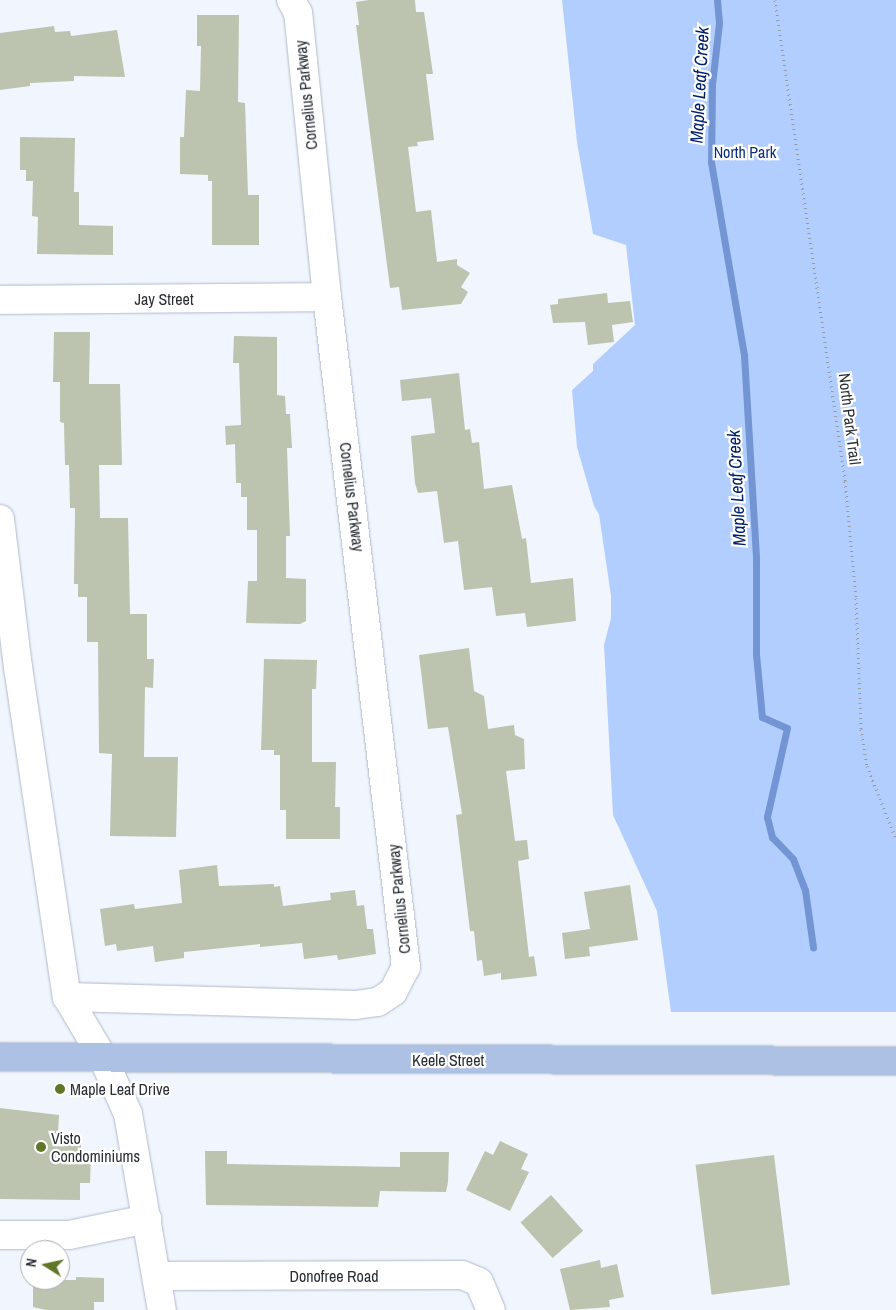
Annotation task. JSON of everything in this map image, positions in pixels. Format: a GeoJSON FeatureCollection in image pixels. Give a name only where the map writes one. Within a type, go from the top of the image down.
{"type":"FeatureCollection","features":[{"type":"Feature","properties":{"kind":"main road","name":"Keele Street"},"geometry":{"type":"LineString","coordinates":[[0,1056],[896,1061]]}},
{"type":"Feature","properties":{"kind":"street","name":"Cornelius Parkway"},"geometry":{"type":"LineString","coordinates":[[67,998],[356,1005],[378,1002],[393,992],[406,967],[403,927],[327,298],[298,13],[291,0]]}},
{"type":"Feature","properties":{"kind":"street","name":"Jay Street"},"geometry":{"type":"LineString","coordinates":[[0,300],[327,298]]}},
{"type":"Feature","properties":{"kind":"street"},"geometry":{"type":"LineString","coordinates":[[0,519],[9,667],[67,998],[103,1058],[128,1114],[162,1310]]}},
{"type":"Feature","properties":{"kind":"street"},"geometry":{"type":"LineString","coordinates":[[0,1235],[70,1235],[147,1219]]}},
{"type":"Feature","properties":{"kind":"street","name":"Donofree Road"},"geometry":{"type":"LineString","coordinates":[[157,1276],[462,1275],[479,1282],[491,1310]]}},
{"type":"Feature","properties":{"kind":"path","name":"North Park Trail"},"geometry":{"type":"LineString","coordinates":[[775,0],[845,481],[856,598],[861,729],[867,766],[896,839]]}},
{"type":"Feature","properties":{"kind":"green space","name":"North Park"},"geometry":{"type":"Polygon","coordinates":[[[562,0],[896,0],[896,1012],[671,1012],[657,911],[613,815],[604,645],[611,618],[611,596],[599,514],[594,506],[577,447],[572,390],[593,371],[593,364],[635,325],[626,245],[593,234],[577,142],[562,0]]]}},
{"type":"Feature","properties":{"kind":"building"},"geometry":{"type":"Polygon","coordinates":[[[369,0],[415,0],[416,12],[424,12],[433,74],[426,74],[434,140],[417,142],[418,146],[408,147],[416,212],[431,210],[437,262],[457,259],[457,265],[470,273],[461,287],[468,292],[461,304],[402,310],[399,287],[390,288],[356,25],[359,25],[356,2],[369,0]]]}},
{"type":"Feature","properties":{"kind":"building"},"geometry":{"type":"Polygon","coordinates":[[[197,15],[239,15],[238,102],[245,103],[248,195],[259,195],[259,245],[212,245],[212,181],[208,181],[208,175],[180,174],[180,137],[184,137],[186,90],[200,91],[201,46],[197,46],[197,15]]]}},
{"type":"Feature","properties":{"kind":"building"},"geometry":{"type":"Polygon","coordinates":[[[54,26],[55,32],[70,31],[71,36],[117,30],[125,77],[74,76],[74,81],[30,83],[30,86],[0,90],[0,33],[54,26]]]}},
{"type":"Feature","properties":{"kind":"building"},"geometry":{"type":"Polygon","coordinates":[[[20,137],[75,138],[74,192],[79,192],[79,225],[113,226],[113,255],[37,254],[38,217],[32,216],[33,181],[26,181],[26,170],[20,170],[20,137]]]}},
{"type":"Feature","properties":{"kind":"building"},"geometry":{"type":"Polygon","coordinates":[[[607,293],[608,303],[630,301],[633,322],[612,325],[614,342],[588,345],[585,322],[553,323],[550,305],[558,304],[558,299],[607,293]]]}},
{"type":"Feature","properties":{"kind":"building"},"geometry":{"type":"Polygon","coordinates":[[[54,332],[90,332],[89,384],[120,384],[122,465],[99,465],[100,518],[128,518],[130,614],[147,614],[147,659],[154,659],[153,688],[145,687],[144,757],[178,757],[176,837],[110,836],[112,754],[99,753],[98,642],[87,642],[87,597],[78,597],[78,584],[74,584],[75,508],[70,508],[69,465],[65,465],[64,423],[60,422],[60,382],[53,382],[54,332]]]}},
{"type":"Feature","properties":{"kind":"building"},"geometry":{"type":"Polygon","coordinates":[[[234,336],[277,337],[277,395],[285,396],[286,414],[290,414],[292,448],[287,448],[290,536],[286,536],[286,578],[306,579],[306,621],[300,624],[246,623],[248,581],[257,581],[257,530],[247,530],[247,497],[241,497],[241,483],[236,483],[235,444],[226,445],[225,426],[241,425],[239,363],[233,363],[234,336]]]}},
{"type":"Feature","properties":{"kind":"building"},"geometry":{"type":"Polygon","coordinates":[[[459,373],[465,430],[470,429],[472,443],[479,442],[484,489],[512,485],[522,539],[526,538],[531,583],[573,578],[576,621],[527,627],[525,613],[496,616],[492,587],[464,590],[458,541],[444,543],[437,491],[418,493],[415,483],[411,436],[435,433],[431,398],[402,401],[400,380],[459,373]]]}},
{"type":"Feature","properties":{"kind":"building"},"geometry":{"type":"Polygon","coordinates":[[[469,648],[474,691],[484,696],[488,729],[514,725],[515,735],[524,739],[525,769],[506,771],[515,841],[527,840],[529,859],[518,861],[529,957],[534,956],[537,976],[501,980],[501,973],[484,976],[482,960],[477,961],[474,931],[470,931],[456,815],[462,814],[448,727],[428,729],[419,655],[469,648]]]}},
{"type":"Feature","properties":{"kind":"building"},"geometry":{"type":"Polygon","coordinates":[[[264,659],[317,660],[316,689],[312,689],[312,762],[336,762],[335,807],[340,807],[340,839],[286,839],[286,810],[280,810],[280,755],[274,755],[274,750],[261,750],[264,659]]]}},
{"type":"Feature","properties":{"kind":"building"},"geometry":{"type":"Polygon","coordinates":[[[217,865],[219,886],[274,884],[274,887],[280,886],[283,906],[331,900],[330,893],[355,890],[357,906],[364,905],[367,929],[373,929],[376,954],[338,960],[337,955],[304,959],[302,943],[260,947],[260,944],[184,952],[184,958],[155,962],[153,946],[117,951],[116,944],[105,946],[100,909],[134,904],[135,909],[182,903],[179,870],[217,865]]]}},
{"type":"Feature","properties":{"kind":"building"},"geometry":{"type":"Polygon","coordinates":[[[630,885],[638,940],[589,947],[590,956],[565,959],[562,933],[590,929],[584,892],[630,885]]]}},
{"type":"Feature","properties":{"kind":"building","name":"Visto Condominiums"},"geometry":{"type":"Polygon","coordinates":[[[0,1108],[59,1115],[58,1133],[69,1133],[69,1140],[81,1141],[81,1153],[91,1153],[90,1183],[80,1183],[80,1200],[0,1199],[0,1108]]]}},
{"type":"Feature","properties":{"kind":"building"},"geometry":{"type":"Polygon","coordinates":[[[500,1141],[528,1154],[521,1169],[529,1172],[510,1211],[466,1190],[485,1151],[493,1155],[500,1141]]]}},
{"type":"Feature","properties":{"kind":"building"},"geometry":{"type":"Polygon","coordinates":[[[205,1151],[227,1151],[227,1164],[400,1167],[400,1152],[449,1152],[448,1182],[446,1192],[380,1191],[378,1207],[206,1205],[205,1151]]]}},
{"type":"Feature","properties":{"kind":"building"},"geometry":{"type":"Polygon","coordinates":[[[774,1155],[790,1285],[712,1295],[696,1165],[774,1155]]]}},
{"type":"Feature","properties":{"kind":"building"},"geometry":{"type":"Polygon","coordinates":[[[551,1195],[583,1231],[553,1258],[521,1222],[551,1195]]]}},
{"type":"Feature","properties":{"kind":"building"},"geometry":{"type":"Polygon","coordinates":[[[600,1260],[601,1268],[617,1264],[624,1297],[609,1300],[610,1307],[570,1310],[560,1269],[600,1260]]]}},
{"type":"Feature","properties":{"kind":"building"},"geometry":{"type":"Polygon","coordinates":[[[76,1277],[104,1278],[104,1302],[94,1302],[94,1310],[46,1310],[33,1307],[33,1290],[70,1290],[70,1280],[76,1280],[76,1277]]]}},
{"type":"Feature","properties":{"kind":"waterway","name":"Maple Leaf Creek"},"geometry":{"type":"LineString","coordinates":[[717,0],[719,23],[712,84],[711,162],[744,355],[756,560],[756,654],[762,717],[787,728],[767,817],[772,837],[793,859],[805,890],[813,947]]}},
{"type":"Feature","properties":{"kind":"place","name":"Maple Leaf Drive"},"geometry":{"type":"Point","coordinates":[60,1089]}},
{"type":"Feature","properties":{"kind":"place","name":"Visto Condominiums"},"geometry":{"type":"Point","coordinates":[41,1147]}}]}
